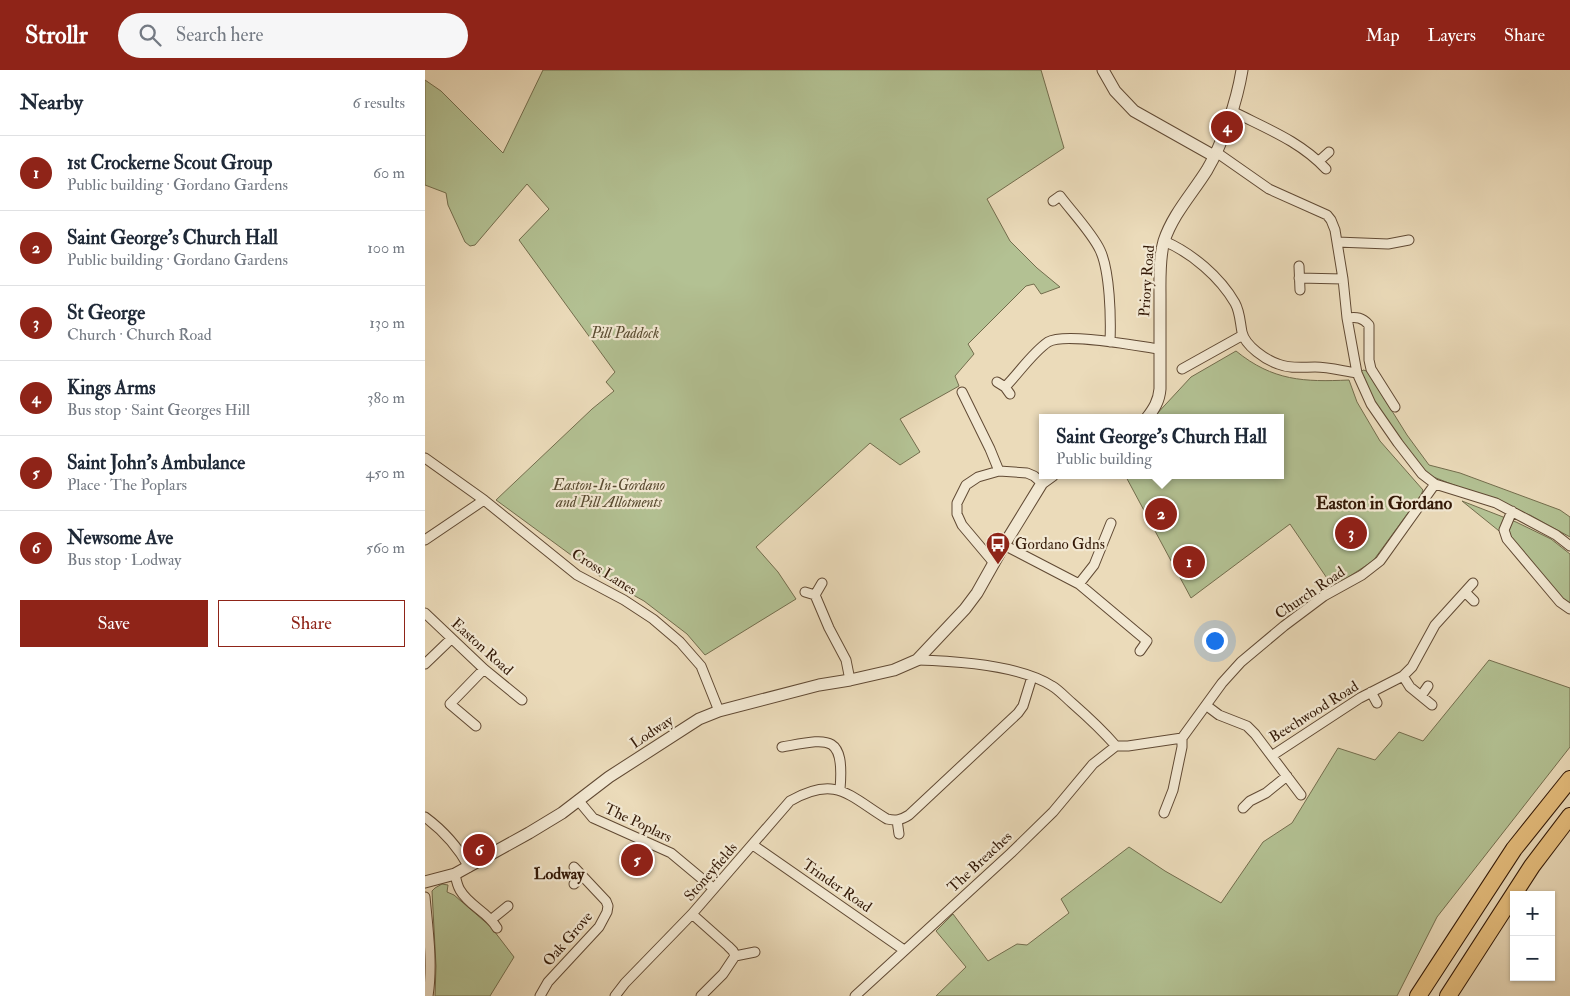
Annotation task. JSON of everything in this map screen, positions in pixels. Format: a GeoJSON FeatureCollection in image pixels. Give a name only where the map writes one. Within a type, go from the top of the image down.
{"type":"FeatureCollection","features":[{"type":"Feature","properties":{"kind":"highway"},"geometry":{"type":"LineString","coordinates":[[1417,996],[1514,849],[1570,779]]}},
{"type":"Feature","properties":{"kind":"highway"},"geometry":{"type":"LineString","coordinates":[[1448,996],[1532,866],[1570,816]]}},
{"type":"Feature","properties":{"kind":"street"},"geometry":{"type":"LineString","coordinates":[[1103,70],[1115,91],[1134,111],[1215,154],[1269,189],[1327,215],[1331,220],[1337,242],[1347,318],[1357,373],[1371,404],[1398,443],[1422,474],[1435,484],[1496,503],[1556,535],[1570,546]]}},
{"type":"Feature","properties":{"kind":"street","name":"Priory Road"},"geometry":{"type":"LineString","coordinates":[[1149,414],[1159,398],[1160,273],[1164,241],[1179,209],[1206,171],[1215,154],[1232,111],[1243,70]]}},
{"type":"Feature","properties":{"kind":"street"},"geometry":{"type":"LineString","coordinates":[[1232,111],[1286,137],[1319,161],[1326,169]]}},
{"type":"Feature","properties":{"kind":"street"},"geometry":{"type":"LineString","coordinates":[[1319,161],[1329,152]]}},
{"type":"Feature","properties":{"kind":"street"},"geometry":{"type":"LineString","coordinates":[[1060,196],[1099,247],[1103,258],[1110,317],[1110,342]]}},
{"type":"Feature","properties":{"kind":"street"},"geometry":{"type":"LineString","coordinates":[[1337,242],[1388,244],[1409,240]]}},
{"type":"Feature","properties":{"kind":"street"},"geometry":{"type":"LineString","coordinates":[[1164,241],[1195,260],[1213,275],[1229,294],[1240,316],[1243,335],[1258,353],[1277,364],[1290,367],[1316,367],[1357,373]]}},
{"type":"Feature","properties":{"kind":"street"},"geometry":{"type":"LineString","coordinates":[[1299,266],[1299,290]]}},
{"type":"Feature","properties":{"kind":"street"},"geometry":{"type":"LineString","coordinates":[[1299,278],[1343,279]]}},
{"type":"Feature","properties":{"kind":"street"},"geometry":{"type":"LineString","coordinates":[[1347,318],[1361,318],[1369,324],[1369,360],[1371,370],[1395,402]]}},
{"type":"Feature","properties":{"kind":"street"},"geometry":{"type":"LineString","coordinates":[[1182,369],[1243,335]]}},
{"type":"Feature","properties":{"kind":"street"},"geometry":{"type":"LineString","coordinates":[[1004,388],[1041,348],[1056,338],[1110,342],[1159,349]]}},
{"type":"Feature","properties":{"kind":"street"},"geometry":{"type":"LineString","coordinates":[[962,392],[991,449],[999,471]]}},
{"type":"Feature","properties":{"kind":"street","name":"Cross Lanes"},"geometry":{"type":"LineString","coordinates":[[425,458],[484,500],[577,575],[624,600],[653,619],[680,642],[701,666],[719,711]]}},
{"type":"Feature","properties":{"kind":"street"},"geometry":{"type":"LineString","coordinates":[[994,563],[962,525],[957,514],[957,503],[966,485],[978,476],[999,471],[1027,472],[1042,483]]}},
{"type":"Feature","properties":{"kind":"street"},"geometry":{"type":"LineString","coordinates":[[917,660],[965,609],[977,593],[1003,545],[1042,483],[1048,479]]}},
{"type":"Feature","properties":{"kind":"street","name":"Church Road"},"geometry":{"type":"LineString","coordinates":[[1182,738],[1222,683],[1241,662],[1324,596],[1362,575],[1380,561],[1435,484]]}},
{"type":"Feature","properties":{"kind":"street"},"geometry":{"type":"LineString","coordinates":[[425,540],[484,500]]}},
{"type":"Feature","properties":{"kind":"street"},"geometry":{"type":"LineString","coordinates":[[1512,511],[1504,530],[1507,539],[1560,602],[1570,609]]}},
{"type":"Feature","properties":{"kind":"street"},"geometry":{"type":"LineString","coordinates":[[1079,584],[1094,565],[1112,529]]}},
{"type":"Feature","properties":{"kind":"street"},"geometry":{"type":"LineString","coordinates":[[1003,545],[1079,584],[1147,641]]}},
{"type":"Feature","properties":{"kind":"street"},"geometry":{"type":"LineString","coordinates":[[815,594],[822,583]]}},
{"type":"Feature","properties":{"kind":"street","name":"Beechwood Road"},"geometry":{"type":"LineString","coordinates":[[1273,755],[1371,692],[1403,676],[1412,667],[1435,624],[1473,583]]}},
{"type":"Feature","properties":{"kind":"street"},"geometry":{"type":"LineString","coordinates":[[805,592],[815,594]]}},
{"type":"Feature","properties":{"kind":"street"},"geometry":{"type":"LineString","coordinates":[[1465,592],[1474,601]]}},
{"type":"Feature","properties":{"kind":"street"},"geometry":{"type":"LineString","coordinates":[[815,594],[829,628],[846,660],[850,680]]}},
{"type":"Feature","properties":{"kind":"street","name":"Easton Road"},"geometry":{"type":"LineString","coordinates":[[425,613],[484,669],[522,700]]}},
{"type":"Feature","properties":{"kind":"street"},"geometry":{"type":"LineString","coordinates":[[1140,651],[1147,641],[1156,638]]}},
{"type":"Feature","properties":{"kind":"street"},"geometry":{"type":"LineString","coordinates":[[425,664],[451,639]]}},
{"type":"Feature","properties":{"kind":"street"},"geometry":{"type":"LineString","coordinates":[[917,660],[961,662],[1004,668],[1051,685],[1085,713],[1116,746],[1182,738],[1182,747],[1173,790],[1164,813]]}},
{"type":"Feature","properties":{"kind":"street","name":"Lodway"},"geometry":{"type":"LineString","coordinates":[[425,882],[455,874],[541,826],[609,777],[699,719],[719,711],[819,685],[894,670],[917,660]]}},
{"type":"Feature","properties":{"kind":"street"},"geometry":{"type":"LineString","coordinates":[[476,726],[450,704],[484,669]]}},
{"type":"Feature","properties":{"kind":"street"},"geometry":{"type":"LineString","coordinates":[[1403,676],[1410,687],[1432,705]]}},
{"type":"Feature","properties":{"kind":"street"},"geometry":{"type":"LineString","coordinates":[[781,747],[813,742],[829,742],[834,746],[840,762],[840,789],[887,818],[897,820],[909,815],[1018,713],[1023,706],[1032,677]]}},
{"type":"Feature","properties":{"kind":"street"},"geometry":{"type":"LineString","coordinates":[[1421,696],[1428,686]]}},
{"type":"Feature","properties":{"kind":"street","name":"Beechwood Road"},"geometry":{"type":"LineString","coordinates":[[1371,692],[1377,703]]}},
{"type":"Feature","properties":{"kind":"street"},"geometry":{"type":"LineString","coordinates":[[1207,706],[1219,715],[1247,726],[1273,755],[1301,795]]}},
{"type":"Feature","properties":{"kind":"street","name":"The Breaches"},"geometry":{"type":"LineString","coordinates":[[858,995],[1053,812],[1093,764],[1116,746]]}},
{"type":"Feature","properties":{"kind":"street"},"geometry":{"type":"LineString","coordinates":[[1243,808],[1250,801],[1266,793],[1287,776]]}},
{"type":"Feature","properties":{"kind":"street","name":"Stoneyfields"},"geometry":{"type":"LineString","coordinates":[[615,996],[625,983],[692,914],[790,801],[812,791],[840,789]]}},
{"type":"Feature","properties":{"kind":"street","name":"The Poplars"},"geometry":{"type":"LineString","coordinates":[[578,800],[593,818],[671,853],[713,888]]}},
{"type":"Feature","properties":{"kind":"street"},"geometry":{"type":"LineString","coordinates":[[425,817],[449,838],[461,852],[469,867]]}},
{"type":"Feature","properties":{"kind":"street"},"geometry":{"type":"LineString","coordinates":[[897,820],[899,834]]}},
{"type":"Feature","properties":{"kind":"street","name":"Trinder Road"},"geometry":{"type":"LineString","coordinates":[[753,845],[905,950]]}},
{"type":"Feature","properties":{"kind":"street","name":"Oak Grove"},"geometry":{"type":"LineString","coordinates":[[540,996],[548,982],[599,927],[607,912],[606,900],[574,867]]}},
{"type":"Feature","properties":{"kind":"street"},"geometry":{"type":"LineString","coordinates":[[455,874],[460,890],[467,900],[492,919],[497,928]]}},
{"type":"Feature","properties":{"kind":"street"},"geometry":{"type":"LineString","coordinates":[[574,884],[582,876]]}},
{"type":"Feature","properties":{"kind":"street"},"geometry":{"type":"LineString","coordinates":[[425,897],[429,952],[428,996]]}},
{"type":"Feature","properties":{"kind":"street"},"geometry":{"type":"LineString","coordinates":[[492,919],[508,906]]}},
{"type":"Feature","properties":{"kind":"street"},"geometry":{"type":"LineString","coordinates":[[692,914],[728,946],[735,956]]}},
{"type":"Feature","properties":{"kind":"street"},"geometry":{"type":"LineString","coordinates":[[701,996],[723,974],[735,956],[755,952]]}},
{"type":"Feature","properties":{"kind":"green space"},"geometry":{"type":"Polygon","coordinates":[[[543,70],[1041,70],[1064,148],[987,199],[1010,241],[1037,268],[1060,287],[1041,294],[1034,284],[1026,286],[968,344],[974,354],[955,376],[959,386],[900,419],[920,452],[900,465],[870,443],[756,547],[778,572],[796,599],[705,655],[687,634],[644,601],[601,577],[496,500],[592,409],[614,391],[606,382],[615,372],[519,240],[549,209],[527,184],[475,245],[470,246],[465,242],[448,205],[446,193],[425,185],[425,80],[441,91],[503,153],[543,70]]]}},
{"type":"Feature","properties":{"kind":"green space"},"geometry":{"type":"Polygon","coordinates":[[[1236,351],[1263,368],[1289,378],[1318,381],[1349,380],[1357,402],[1380,441],[1423,490],[1373,561],[1333,587],[1290,524],[1191,598],[1127,479],[1284,479],[1284,414],[1157,414],[1191,377],[1236,351]]]}},
{"type":"Feature","properties":{"kind":"green space"},"geometry":{"type":"Polygon","coordinates":[[[1363,370],[1367,371],[1407,435],[1429,465],[1460,473],[1560,510],[1570,517],[1570,537],[1530,515],[1431,476],[1422,470],[1374,403],[1360,373],[1363,370]]]}},
{"type":"Feature","properties":{"kind":"green space"},"geometry":{"type":"Polygon","coordinates":[[[1462,501],[1516,522],[1551,539],[1570,554],[1570,607],[1509,539],[1462,501]]]}},
{"type":"Feature","properties":{"kind":"green space"},"geometry":{"type":"Polygon","coordinates":[[[1489,660],[1570,688],[1570,747],[1437,917],[1397,996],[936,996],[966,967],[936,931],[953,914],[988,961],[1017,944],[1027,945],[1069,913],[1061,899],[1129,847],[1165,871],[1221,903],[1263,842],[1292,823],[1338,748],[1375,760],[1399,732],[1423,741],[1489,660]]]}},
{"type":"Feature","properties":{"kind":"green space"},"geometry":{"type":"Polygon","coordinates":[[[442,884],[448,885],[447,892],[454,895],[491,927],[514,957],[490,996],[435,996],[436,966],[432,891],[442,884]]]}},
{"type":"Feature","properties":{"kind":"place","name":"Kings Arms"},"geometry":{"type":"Point","coordinates":[1227,127]}},
{"type":"Feature","properties":{"kind":"place","name":"Saint George's Church Hall"},"geometry":{"type":"Point","coordinates":[1161,514]}},
{"type":"Feature","properties":{"kind":"place","name":"St George"},"geometry":{"type":"Point","coordinates":[1351,533]}},
{"type":"Feature","properties":{"kind":"place","name":"1st Crockerne Scout Group"},"geometry":{"type":"Point","coordinates":[1189,562]}},
{"type":"Feature","properties":{"kind":"place","name":"Gordano Gdns"},"geometry":{"type":"Point","coordinates":[998,565]}},
{"type":"Feature","properties":{"kind":"place","name":"Newsome Ave"},"geometry":{"type":"Point","coordinates":[479,850]}},
{"type":"Feature","properties":{"kind":"place","name":"Saint John's Ambulance"},"geometry":{"type":"Point","coordinates":[637,860]}},
{"type":"Feature","properties":{"kind":"district","name":"Easton in Gordano"},"geometry":{"type":"Point","coordinates":[1384,503]}},
{"type":"Feature","properties":{"kind":"district","name":"Lodway"},"geometry":{"type":"Point","coordinates":[559,874]}},
{"type":"Feature","properties":{"kind":"park label","name":"Pill Paddock"},"geometry":{"type":"Point","coordinates":[625,333]}},
{"type":"Feature","properties":{"kind":"park label","name":"Easton-In-Gordano and Pill Allotments"},"geometry":{"type":"Point","coordinates":[609,494]}}]}
